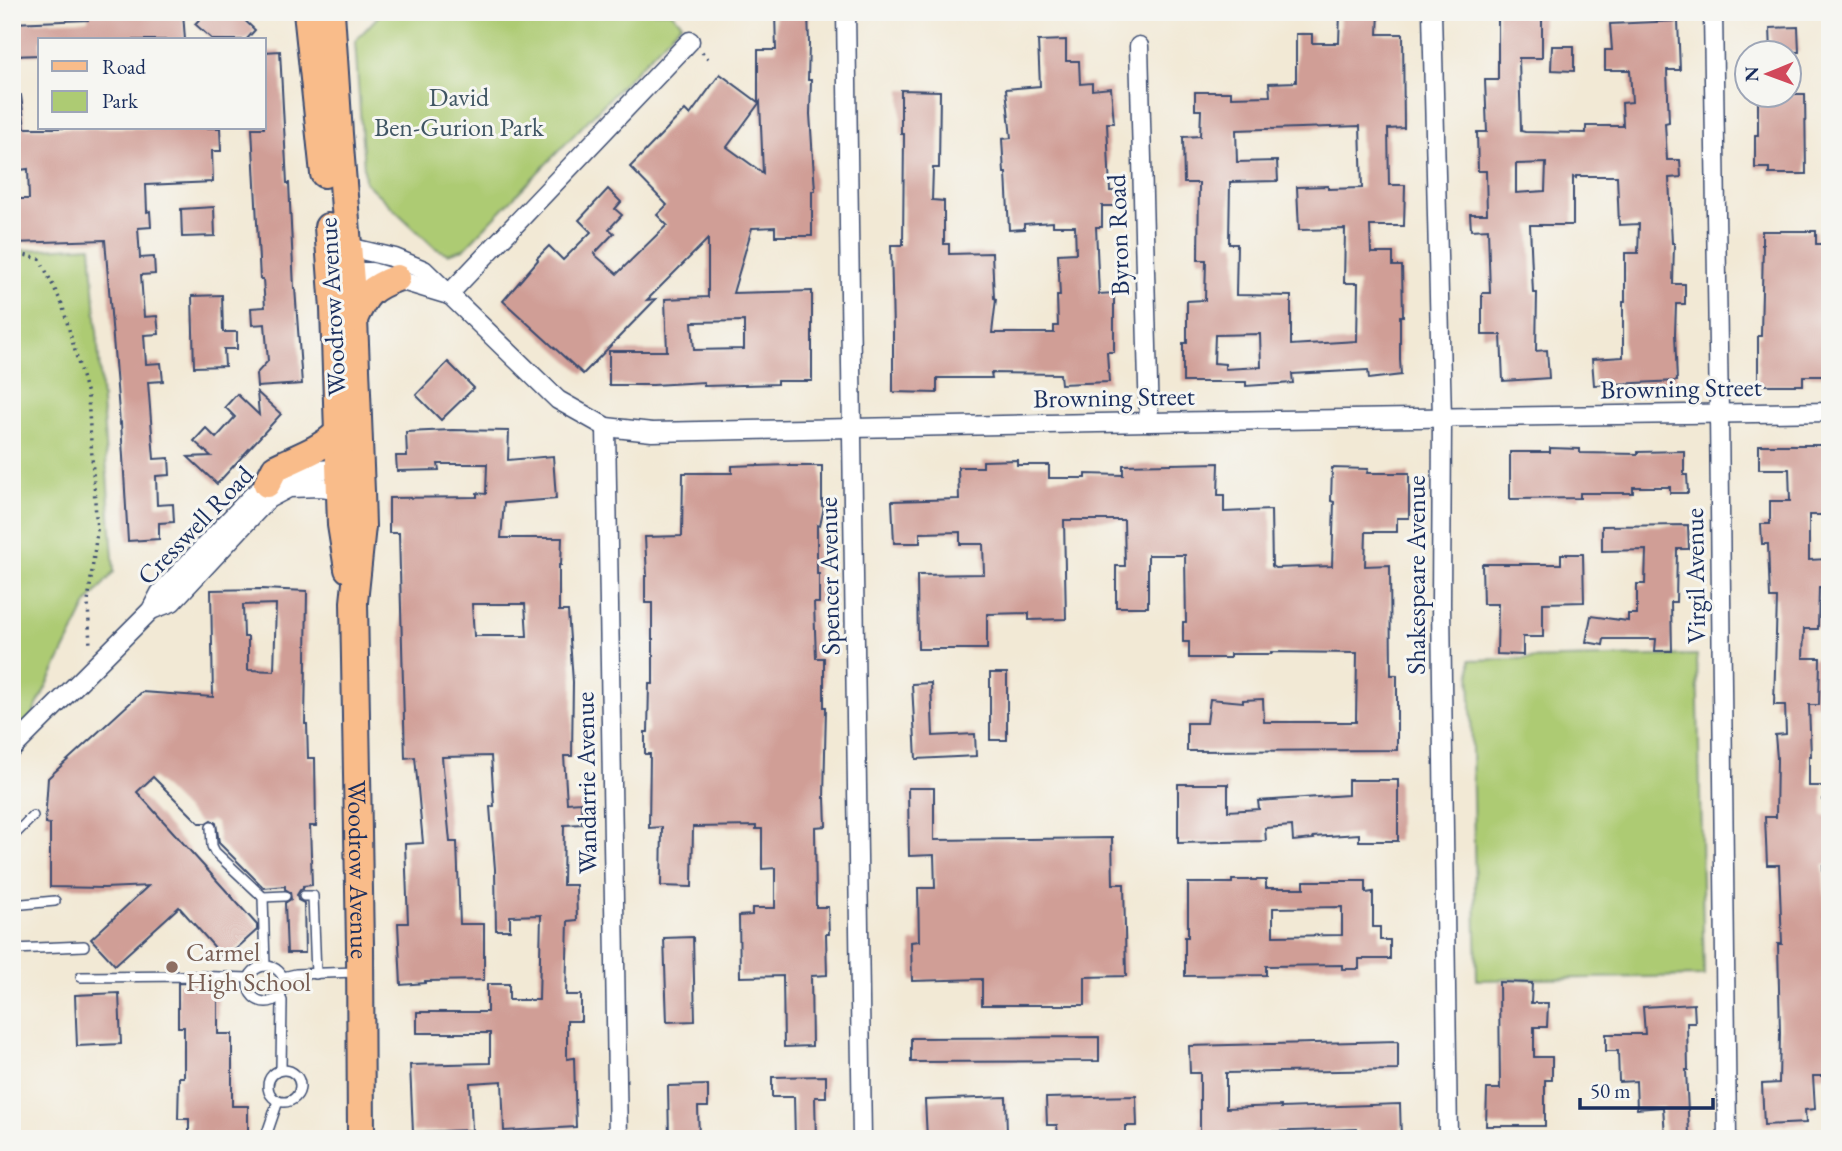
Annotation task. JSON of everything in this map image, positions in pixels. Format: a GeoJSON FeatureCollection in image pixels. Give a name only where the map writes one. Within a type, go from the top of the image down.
{"type":"FeatureCollection","features":[{"type":"Feature","properties":{"kind":"main road","name":"Woodrow Avenue"},"geometry":{"type":"LineString","coordinates":[[331,12],[340,258],[334,309],[338,433],[362,526],[354,602],[361,1139]]}},
{"type":"Feature","properties":{"kind":"main road","name":"Woodrow Avenue"},"geometry":{"type":"LineString","coordinates":[[304,20],[340,258],[354,319],[350,480]]}},
{"type":"Feature","properties":{"kind":"main road"},"geometry":{"type":"LineString","coordinates":[[354,319],[370,292],[397,278]]}},
{"type":"Feature","properties":{"kind":"main road"},"geometry":{"type":"LineString","coordinates":[[267,484],[275,468],[324,445],[338,433]]}},
{"type":"Feature","properties":{"kind":"street","name":"Spencer Avenue"},"geometry":{"type":"LineString","coordinates":[[846,12],[862,1139]]}},
{"type":"Feature","properties":{"kind":"street","name":"Shakespeare Avenue"},"geometry":{"type":"LineString","coordinates":[[1432,12],[1442,418],[1441,618],[1448,1139]]}},
{"type":"Feature","properties":{"kind":"street","name":"Virgil Avenue"},"geometry":{"type":"LineString","coordinates":[[1713,12],[1727,1139]]}},
{"type":"Feature","properties":{"kind":"street"},"geometry":{"type":"LineString","coordinates":[[449,295],[690,41]]}},
{"type":"Feature","properties":{"kind":"street","name":"Byron Road"},"geometry":{"type":"LineString","coordinates":[[1139,46],[1149,422]]}},
{"type":"Feature","properties":{"kind":"street","name":"Browning Street"},"geometry":{"type":"LineString","coordinates":[[340,258],[372,272],[449,295]]}},
{"type":"Feature","properties":{"kind":"street","name":"Browning Street"},"geometry":{"type":"LineString","coordinates":[[340,258],[395,258],[424,270],[558,400],[606,427],[652,432],[1830,412]]}},
{"type":"Feature","properties":{"kind":"street","name":"Wandarrie Avenue"},"geometry":{"type":"LineString","coordinates":[[606,427],[618,1139]]}},
{"type":"Feature","properties":{"kind":"street","name":"Cresswell Road"},"geometry":{"type":"LineString","coordinates":[[12,750],[151,610],[160,593],[253,495],[282,476],[300,471],[350,480]]}},
{"type":"Feature","properties":{"kind":"street","name":"Cresswell Road"},"geometry":{"type":"LineString","coordinates":[[151,610],[172,602],[268,499],[289,488],[321,487],[350,480]]}},
{"type":"Feature","properties":{"kind":"lane"},"geometry":{"type":"LineString","coordinates":[[12,837],[33,816]]}},
{"type":"Feature","properties":{"kind":"lane"},"geometry":{"type":"LineString","coordinates":[[211,827],[215,852],[263,897],[285,897]]}},
{"type":"Feature","properties":{"kind":"lane"},"geometry":{"type":"LineString","coordinates":[[304,896],[313,896],[316,974]]}},
{"type":"Feature","properties":{"kind":"lane"},"geometry":{"type":"LineString","coordinates":[[263,897],[265,966]]}},
{"type":"Feature","properties":{"kind":"lane"},"geometry":{"type":"LineString","coordinates":[[12,905],[55,901]]}},
{"type":"Feature","properties":{"kind":"lane"},"geometry":{"type":"LineString","coordinates":[[12,925],[15,949],[85,946]]}},
{"type":"Feature","properties":{"kind":"lane"},"geometry":{"type":"LineString","coordinates":[[265,966],[273,967],[283,976],[284,990],[280,996],[268,1003],[254,999],[249,993],[248,978],[258,967],[265,966]]}},
{"type":"Feature","properties":{"kind":"lane"},"geometry":{"type":"LineString","coordinates":[[283,976],[359,972]]}},
{"type":"Feature","properties":{"kind":"lane"},"geometry":{"type":"LineString","coordinates":[[81,977],[248,978]]}},
{"type":"Feature","properties":{"kind":"lane"},"geometry":{"type":"LineString","coordinates":[[280,996],[281,1069]]}},
{"type":"Feature","properties":{"kind":"lane"},"geometry":{"type":"LineString","coordinates":[[281,1069],[293,1072],[300,1081],[299,1093],[291,1101],[278,1101],[272,1098],[269,1091],[270,1078],[281,1069]]}},
{"type":"Feature","properties":{"kind":"lane"},"geometry":{"type":"LineString","coordinates":[[265,1139],[278,1101]]}},
{"type":"Feature","properties":{"kind":"path"},"geometry":{"type":"LineString","coordinates":[[12,252],[40,259],[62,304],[88,398],[97,531],[88,602],[91,670]]}},
{"type":"Feature","properties":{"kind":"green space","name":"David Ben-Gurion Park"},"geometry":{"type":"Polygon","coordinates":[[[382,12],[671,12],[682,23],[464,249],[448,254],[435,248],[365,182],[355,41],[382,12]]]}},
{"type":"Feature","properties":{"kind":"green space"},"geometry":{"type":"Polygon","coordinates":[[[91,246],[114,572],[88,602],[18,744],[12,745],[12,251],[91,246]]]}},
{"type":"Feature","properties":{"kind":"green space"},"geometry":{"type":"Polygon","coordinates":[[[1697,655],[1704,976],[1477,980],[1470,660],[1697,655]]]}},
{"type":"Feature","properties":{"kind":"building"},"geometry":{"type":"Polygon","coordinates":[[[88,12],[183,12],[185,38],[38,38],[38,55],[12,56],[12,23],[88,20],[88,12]]]}},
{"type":"Feature","properties":{"kind":"building"},"geometry":{"type":"Polygon","coordinates":[[[206,12],[236,12],[255,30],[248,38],[211,38],[195,24],[206,12]]]}},
{"type":"Feature","properties":{"kind":"building"},"geometry":{"type":"Polygon","coordinates":[[[775,12],[808,12],[808,80],[811,80],[810,114],[815,191],[812,191],[812,236],[775,236],[775,227],[752,228],[733,293],[812,291],[812,381],[704,386],[704,382],[609,385],[609,351],[667,351],[665,299],[708,297],[708,239],[647,300],[656,299],[583,374],[503,301],[549,246],[563,260],[591,232],[579,220],[608,189],[621,202],[615,209],[622,215],[609,229],[614,233],[594,254],[617,274],[667,225],[657,215],[667,205],[630,167],[685,110],[690,115],[720,74],[758,102],[758,50],[776,50],[775,12]],[[760,102],[727,147],[763,173],[760,102]],[[744,321],[692,322],[694,350],[744,349],[744,321]]]}},
{"type":"Feature","properties":{"kind":"building"},"geometry":{"type":"Polygon","coordinates":[[[1340,12],[1379,12],[1378,34],[1403,34],[1404,128],[1388,129],[1389,185],[1405,185],[1404,226],[1370,226],[1371,253],[1393,253],[1393,266],[1402,266],[1401,375],[1369,379],[1368,370],[1292,374],[1293,383],[1246,386],[1246,382],[1183,382],[1187,301],[1205,300],[1206,260],[1198,260],[1199,183],[1184,183],[1183,137],[1200,136],[1201,110],[1195,110],[1195,92],[1231,92],[1231,97],[1270,96],[1269,83],[1296,82],[1296,34],[1312,34],[1312,43],[1339,43],[1340,12]],[[1360,126],[1236,130],[1237,162],[1277,161],[1278,181],[1230,182],[1229,244],[1237,244],[1236,295],[1291,296],[1291,345],[1357,341],[1358,283],[1344,283],[1345,229],[1299,230],[1297,187],[1362,188],[1360,126]],[[1260,334],[1215,335],[1214,363],[1225,364],[1225,369],[1261,367],[1260,334]]]}},
{"type":"Feature","properties":{"kind":"building"},"geometry":{"type":"Polygon","coordinates":[[[1498,12],[1542,12],[1542,58],[1519,58],[1521,131],[1586,133],[1586,126],[1623,126],[1622,103],[1632,102],[1630,70],[1605,70],[1605,50],[1612,50],[1610,24],[1678,21],[1680,70],[1667,70],[1669,122],[1665,123],[1667,160],[1680,160],[1681,177],[1669,178],[1674,243],[1673,284],[1685,284],[1685,304],[1676,304],[1677,381],[1594,385],[1592,359],[1623,357],[1625,253],[1638,253],[1639,224],[1619,225],[1617,176],[1576,176],[1573,177],[1573,225],[1530,225],[1533,293],[1537,293],[1536,351],[1547,350],[1549,378],[1503,381],[1501,335],[1482,335],[1482,293],[1490,293],[1488,229],[1471,230],[1470,214],[1487,214],[1486,171],[1478,171],[1477,132],[1487,132],[1485,80],[1498,80],[1498,12]],[[1546,163],[1516,164],[1516,193],[1545,191],[1546,163]]]}},
{"type":"Feature","properties":{"kind":"building"},"geometry":{"type":"Polygon","coordinates":[[[1798,27],[1798,38],[1770,38],[1770,28],[1798,27]]]}},
{"type":"Feature","properties":{"kind":"building"},"geometry":{"type":"Polygon","coordinates":[[[1066,40],[1066,61],[1079,61],[1080,84],[1092,83],[1092,90],[1111,88],[1114,123],[1107,123],[1110,191],[1118,191],[1118,206],[1102,206],[1102,227],[1096,227],[1099,294],[1114,293],[1114,352],[1107,352],[1109,382],[1061,384],[1060,374],[991,373],[992,378],[937,378],[937,393],[893,392],[891,245],[903,245],[904,134],[901,134],[901,90],[940,91],[939,168],[933,168],[932,200],[944,201],[944,244],[949,244],[949,254],[992,253],[996,299],[992,333],[1054,333],[1054,326],[1058,326],[1057,296],[1060,296],[1058,254],[1076,253],[1075,226],[1053,226],[1053,222],[1024,224],[1024,229],[1009,230],[1002,139],[1011,138],[1006,89],[1040,86],[1038,41],[1066,40]]]}},
{"type":"Feature","properties":{"kind":"building"},"geometry":{"type":"Polygon","coordinates":[[[1552,46],[1574,46],[1574,71],[1551,70],[1552,46]]]}},
{"type":"Feature","properties":{"kind":"building"},"geometry":{"type":"Polygon","coordinates":[[[280,51],[302,384],[257,387],[256,374],[268,361],[265,324],[252,325],[251,308],[265,307],[263,279],[260,279],[252,130],[266,130],[266,52],[280,51]]]}},
{"type":"Feature","properties":{"kind":"building"},"geometry":{"type":"Polygon","coordinates":[[[1805,94],[1806,174],[1769,174],[1769,168],[1755,168],[1755,135],[1758,135],[1758,108],[1804,108],[1805,94]]]}},
{"type":"Feature","properties":{"kind":"building"},"geometry":{"type":"Polygon","coordinates":[[[21,95],[25,128],[220,130],[221,151],[212,151],[213,182],[146,185],[147,212],[150,211],[151,227],[138,228],[140,258],[154,257],[155,274],[141,275],[144,317],[157,316],[159,334],[144,335],[146,364],[161,363],[163,381],[148,382],[154,459],[169,458],[170,475],[156,476],[157,505],[173,504],[174,522],[159,523],[159,539],[128,541],[105,240],[12,243],[12,199],[29,199],[28,169],[12,171],[12,96],[21,95]]]}},
{"type":"Feature","properties":{"kind":"building"},"geometry":{"type":"Polygon","coordinates":[[[214,207],[215,236],[182,237],[181,209],[214,207]]]}},
{"type":"Feature","properties":{"kind":"building"},"geometry":{"type":"Polygon","coordinates":[[[1762,231],[1816,231],[1816,244],[1826,244],[1826,255],[1830,255],[1830,376],[1803,376],[1803,385],[1758,385],[1762,231]]]}},
{"type":"Feature","properties":{"kind":"building"},"geometry":{"type":"Polygon","coordinates":[[[222,295],[223,332],[237,332],[237,349],[224,349],[225,366],[194,367],[192,296],[222,295]]]}},
{"type":"Feature","properties":{"kind":"building"},"geometry":{"type":"Polygon","coordinates":[[[448,362],[474,388],[441,420],[416,395],[448,362]]]}},
{"type":"Feature","properties":{"kind":"building"},"geometry":{"type":"Polygon","coordinates":[[[257,392],[281,414],[217,484],[188,457],[211,456],[194,441],[206,428],[216,438],[235,417],[225,407],[237,394],[259,415],[257,392]]]}},
{"type":"Feature","properties":{"kind":"building"},"geometry":{"type":"Polygon","coordinates":[[[509,431],[508,460],[553,456],[556,499],[504,503],[501,538],[562,538],[559,611],[568,611],[573,682],[572,756],[564,756],[567,803],[581,802],[582,824],[564,825],[563,885],[576,885],[577,920],[568,921],[566,995],[581,995],[581,1021],[567,1021],[567,1059],[574,1058],[576,1127],[504,1131],[502,1081],[470,1083],[472,1130],[413,1132],[410,1065],[490,1063],[490,1033],[417,1033],[417,1012],[487,1012],[487,984],[509,984],[509,1000],[539,1000],[541,915],[510,916],[510,930],[496,930],[490,807],[494,806],[491,756],[442,757],[450,842],[457,842],[460,924],[484,924],[484,980],[425,981],[401,985],[398,923],[408,923],[405,844],[423,843],[415,757],[405,758],[399,533],[389,533],[389,498],[477,497],[477,493],[486,494],[487,464],[438,464],[439,470],[397,471],[396,456],[407,456],[406,432],[509,431]],[[472,604],[474,636],[527,636],[525,604],[472,604]]]}},
{"type":"Feature","properties":{"kind":"building"},"geometry":{"type":"Polygon","coordinates":[[[1759,445],[1830,445],[1830,515],[1809,515],[1809,560],[1828,559],[1829,587],[1819,587],[1818,629],[1804,629],[1803,658],[1820,658],[1819,705],[1809,705],[1809,786],[1823,786],[1823,816],[1830,816],[1830,865],[1823,865],[1826,924],[1830,924],[1830,1076],[1813,1076],[1815,1109],[1805,1110],[1806,1123],[1764,1125],[1762,1084],[1779,1083],[1778,944],[1782,944],[1779,865],[1767,865],[1765,817],[1776,817],[1775,735],[1786,734],[1785,705],[1774,705],[1777,598],[1770,598],[1768,544],[1762,544],[1761,524],[1770,524],[1770,501],[1790,501],[1789,469],[1759,469],[1759,445]]]}},
{"type":"Feature","properties":{"kind":"building"},"geometry":{"type":"Polygon","coordinates":[[[1550,448],[1580,449],[1580,453],[1638,454],[1684,451],[1684,475],[1687,475],[1688,493],[1670,493],[1670,487],[1633,487],[1633,493],[1580,493],[1580,498],[1510,499],[1510,452],[1550,452],[1550,448]]]}},
{"type":"Feature","properties":{"kind":"building"},"geometry":{"type":"Polygon","coordinates":[[[1017,460],[1017,465],[1049,465],[1049,478],[1086,478],[1086,474],[1123,475],[1123,465],[1219,463],[1218,495],[1224,495],[1224,512],[1271,510],[1272,566],[1275,568],[1332,566],[1332,468],[1368,469],[1367,473],[1409,473],[1409,518],[1397,518],[1397,532],[1366,532],[1365,566],[1390,565],[1391,675],[1397,675],[1397,750],[1187,751],[1187,723],[1207,723],[1210,699],[1243,702],[1263,699],[1264,722],[1356,722],[1357,653],[1271,652],[1230,654],[1230,658],[1189,658],[1189,642],[1183,642],[1183,622],[1186,622],[1185,555],[1148,555],[1148,607],[1116,607],[1116,566],[1125,566],[1124,520],[1064,520],[1066,619],[1029,620],[1029,613],[987,614],[987,649],[918,649],[917,575],[984,574],[983,544],[960,544],[960,532],[920,533],[920,543],[894,543],[892,501],[959,499],[958,467],[983,467],[983,461],[1017,460]]]}},
{"type":"Feature","properties":{"kind":"building"},"geometry":{"type":"Polygon","coordinates":[[[732,466],[822,466],[824,507],[820,526],[817,525],[819,603],[814,603],[816,658],[824,658],[826,826],[815,827],[816,907],[828,907],[829,934],[826,934],[827,975],[811,976],[812,1046],[784,1047],[783,976],[740,977],[739,916],[752,915],[752,908],[775,908],[775,868],[762,869],[762,829],[756,829],[756,826],[693,827],[692,887],[661,886],[662,827],[649,828],[650,754],[645,754],[645,732],[648,732],[649,684],[653,684],[653,639],[652,603],[645,603],[645,537],[682,536],[683,473],[732,473],[732,466]]]}},
{"type":"Feature","properties":{"kind":"building"},"geometry":{"type":"Polygon","coordinates":[[[1688,525],[1689,549],[1677,549],[1676,602],[1671,602],[1672,651],[1655,651],[1656,639],[1604,639],[1603,645],[1586,642],[1591,616],[1628,621],[1628,614],[1637,614],[1637,584],[1645,584],[1646,550],[1602,551],[1602,526],[1688,525]]]}},
{"type":"Feature","properties":{"kind":"building"},"geometry":{"type":"Polygon","coordinates":[[[1561,554],[1583,554],[1584,602],[1543,603],[1543,637],[1523,637],[1523,655],[1497,654],[1498,604],[1483,604],[1482,564],[1561,564],[1561,554]]]}},
{"type":"Feature","properties":{"kind":"building"},"geometry":{"type":"Polygon","coordinates":[[[211,590],[307,591],[305,724],[308,758],[315,758],[316,826],[310,826],[312,885],[303,886],[297,895],[298,900],[304,903],[305,953],[287,953],[285,903],[291,899],[285,886],[264,888],[219,843],[216,823],[211,820],[199,823],[153,777],[137,792],[257,925],[257,930],[225,959],[179,907],[115,965],[91,939],[148,886],[50,887],[50,824],[45,823],[48,778],[142,692],[213,697],[211,590]],[[276,604],[243,605],[244,637],[248,637],[248,670],[274,671],[276,604]]]}},
{"type":"Feature","properties":{"kind":"building"},"geometry":{"type":"Polygon","coordinates":[[[990,673],[1007,673],[1007,740],[990,740],[990,673]]]}},
{"type":"Feature","properties":{"kind":"building"},"geometry":{"type":"Polygon","coordinates":[[[931,683],[933,736],[975,734],[976,756],[916,759],[912,684],[931,683]]]}},
{"type":"Feature","properties":{"kind":"building"},"geometry":{"type":"Polygon","coordinates":[[[1348,780],[1398,780],[1398,841],[1359,841],[1359,834],[1293,841],[1292,826],[1265,828],[1266,841],[1178,843],[1178,784],[1228,784],[1228,811],[1259,809],[1258,801],[1348,795],[1348,780]]]}},
{"type":"Feature","properties":{"kind":"building"},"geometry":{"type":"Polygon","coordinates":[[[908,788],[934,788],[934,840],[1112,838],[1113,884],[1124,884],[1126,976],[1085,977],[1085,1005],[982,1005],[982,979],[912,981],[911,942],[919,941],[918,888],[935,888],[934,855],[909,856],[908,788]]]}},
{"type":"Feature","properties":{"kind":"building"},"geometry":{"type":"Polygon","coordinates":[[[1232,880],[1266,880],[1266,888],[1304,888],[1304,881],[1366,881],[1366,893],[1373,892],[1373,927],[1380,927],[1380,940],[1390,940],[1390,959],[1359,959],[1359,969],[1342,969],[1342,965],[1266,966],[1266,975],[1185,976],[1188,883],[1232,883],[1232,880]],[[1342,907],[1273,908],[1273,936],[1342,935],[1342,907]]]}},
{"type":"Feature","properties":{"kind":"building"},"geometry":{"type":"Polygon","coordinates":[[[693,937],[695,1021],[667,1022],[664,938],[693,937]]]}},
{"type":"Feature","properties":{"kind":"building"},"geometry":{"type":"Polygon","coordinates":[[[1499,982],[1532,983],[1531,1003],[1548,1003],[1547,1027],[1534,1027],[1534,1057],[1552,1057],[1552,1080],[1545,1080],[1545,1126],[1486,1126],[1487,1089],[1500,1089],[1499,982]]]}},
{"type":"Feature","properties":{"kind":"building"},"geometry":{"type":"Polygon","coordinates":[[[178,983],[218,984],[218,1034],[232,1034],[232,1106],[248,1106],[248,1139],[189,1139],[189,1119],[178,1119],[179,1077],[184,1077],[184,1027],[178,1027],[178,983]]]}},
{"type":"Feature","properties":{"kind":"building"},"geometry":{"type":"Polygon","coordinates":[[[119,993],[121,1044],[77,1046],[75,995],[119,993]]]}},
{"type":"Feature","properties":{"kind":"building"},"geometry":{"type":"Polygon","coordinates":[[[1694,1004],[1695,1023],[1687,1023],[1689,1134],[1665,1136],[1663,1107],[1637,1109],[1636,1081],[1619,1082],[1618,1051],[1606,1051],[1606,1034],[1645,1034],[1643,1007],[1694,1004]]]}},
{"type":"Feature","properties":{"kind":"building"},"geometry":{"type":"Polygon","coordinates":[[[1099,1037],[1099,1061],[911,1062],[911,1038],[1099,1037]]]}},
{"type":"Feature","properties":{"kind":"building"},"geometry":{"type":"Polygon","coordinates":[[[1398,1041],[1398,1070],[1226,1073],[1226,1108],[1400,1104],[1401,1139],[1358,1139],[1357,1129],[1234,1133],[1234,1139],[1200,1139],[1200,1073],[1190,1073],[1189,1046],[1398,1041]]]}},
{"type":"Feature","properties":{"kind":"building"},"geometry":{"type":"Polygon","coordinates":[[[826,1076],[826,1097],[815,1097],[816,1139],[795,1139],[794,1097],[772,1097],[772,1077],[826,1076]]]}},
{"type":"Feature","properties":{"kind":"building"},"geometry":{"type":"Polygon","coordinates":[[[708,1085],[708,1107],[698,1107],[699,1139],[669,1139],[668,1086],[708,1085]]]}},
{"type":"Feature","properties":{"kind":"building"},"geometry":{"type":"Polygon","coordinates":[[[1136,1096],[1137,1126],[1126,1126],[1126,1135],[1058,1136],[1057,1125],[1047,1125],[1046,1098],[1136,1096]]]}},
{"type":"Feature","properties":{"kind":"building"},"geometry":{"type":"Polygon","coordinates":[[[1006,1097],[1007,1134],[927,1138],[925,1100],[1006,1097]]]}},
{"type":"Feature","properties":{"kind":"place","name":"Carmel High School"},"geometry":{"type":"Point","coordinates":[172,967]}}]}
